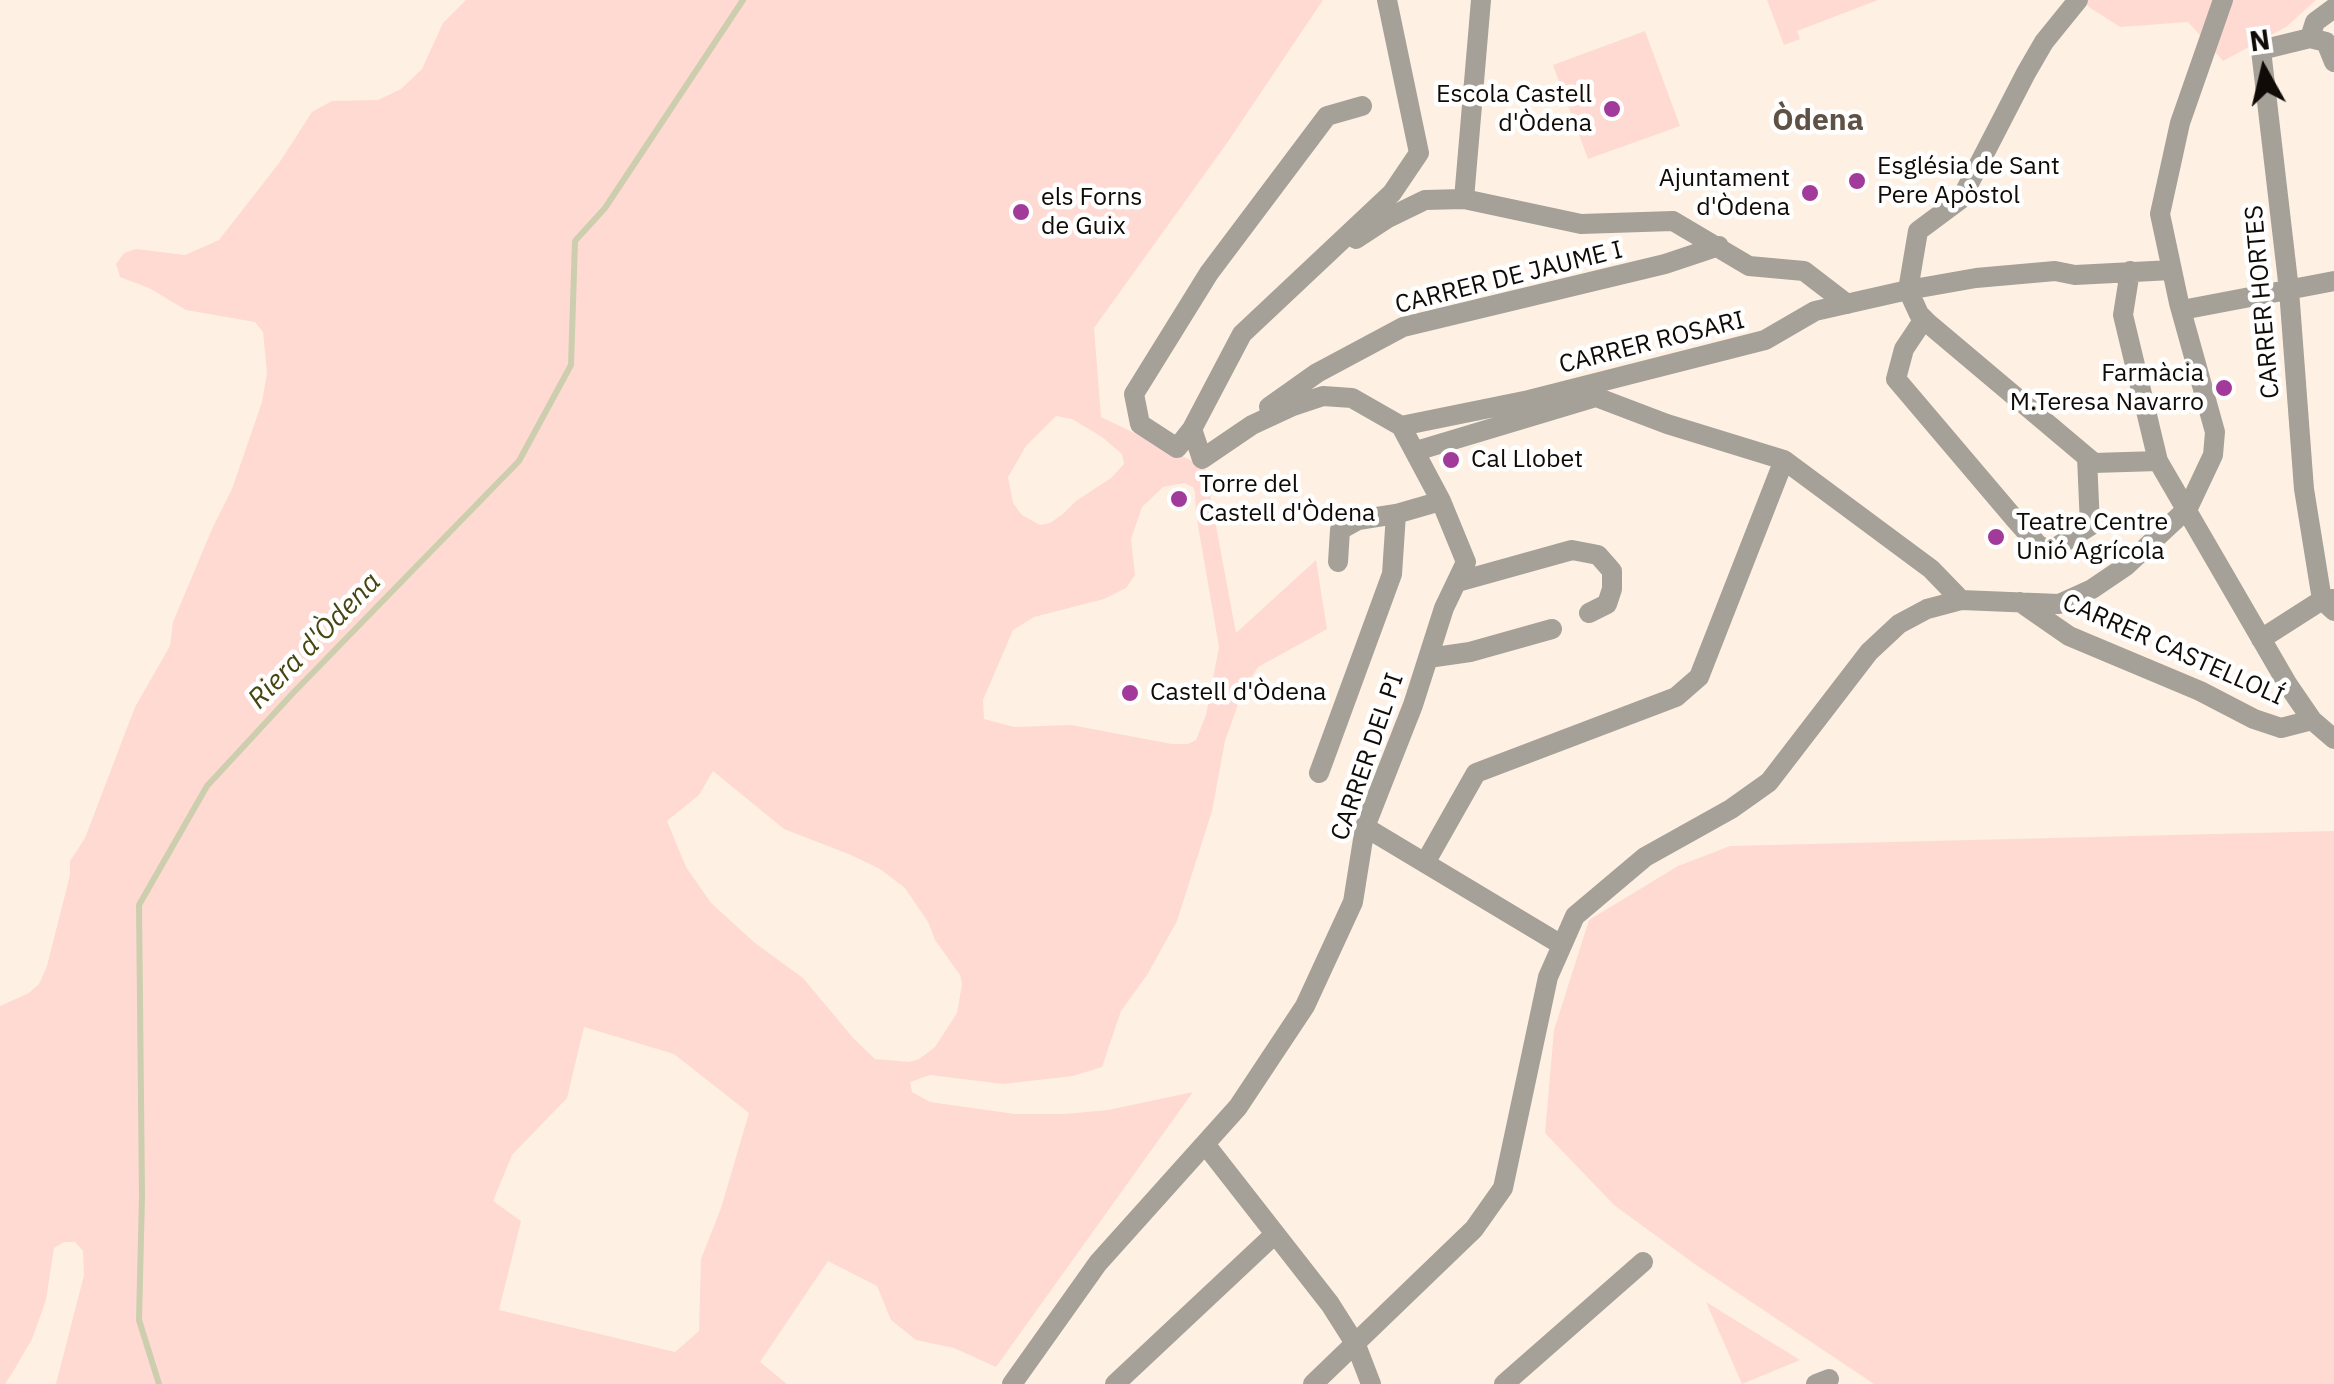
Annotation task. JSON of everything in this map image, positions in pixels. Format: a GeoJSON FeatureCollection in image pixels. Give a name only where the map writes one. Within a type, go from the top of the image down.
{"type":"FeatureCollection","features":[{"type":"Feature","properties":{"kind":"street"},"geometry":{"type":"LineString","coordinates":[[1362,106],[1327,116],[1209,273],[1134,394],[1140,424],[1177,448],[1192,429],[1242,334],[1392,192],[1419,153],[1387,0]]}},
{"type":"Feature","properties":{"kind":"street"},"geometry":{"type":"LineString","coordinates":[[1464,199],[1481,0]]}},
{"type":"Feature","properties":{"kind":"street"},"geometry":{"type":"LineString","coordinates":[[2078,0],[2035,57],[1961,199],[1918,231],[1908,290],[1924,319],[2094,463],[2158,461]]}},
{"type":"Feature","properties":{"kind":"street"},"geometry":{"type":"LineString","coordinates":[[1313,1384],[1474,1229],[1503,1188],[1536,1022],[1560,944],[1575,916],[1645,857],[1731,809],[1770,782],[1869,652],[1899,624],[1927,608],[1961,600],[2059,604],[2126,566],[2188,508],[2213,454],[2215,432],[2160,214],[2180,124],[2223,0]]}},
{"type":"Feature","properties":{"kind":"street"},"geometry":{"type":"LineString","coordinates":[[2323,48],[2316,22],[2334,8]]}},
{"type":"Feature","properties":{"kind":"street","name":"CARRER HORTES"},"geometry":{"type":"LineString","coordinates":[[2323,48],[2262,50],[2290,290],[2304,490],[2330,604]]}},
{"type":"Feature","properties":{"kind":"street"},"geometry":{"type":"LineString","coordinates":[[1325,255],[1425,200],[1464,199],[1581,224],[1674,222],[1749,266],[1804,271],[1847,304]]}},
{"type":"Feature","properties":{"kind":"street","name":"CARRER DE JAUME I"},"geometry":{"type":"LineString","coordinates":[[1222,446],[1317,373],[1404,328],[1665,264],[1719,246]]}},
{"type":"Feature","properties":{"kind":"street","name":"CARRER ROSARI"},"geometry":{"type":"LineString","coordinates":[[1401,426],[1529,400],[1765,340],[1815,312],[1908,290],[1976,278],[2055,271],[2075,275],[2172,270]]}},
{"type":"Feature","properties":{"kind":"street"},"geometry":{"type":"LineString","coordinates":[[2130,271],[2123,314],[2158,461],[2312,720],[2334,740]]}},
{"type":"Feature","properties":{"kind":"street"},"geometry":{"type":"LineString","coordinates":[[2182,310],[2334,281]]}},
{"type":"Feature","properties":{"kind":"street"},"geometry":{"type":"LineString","coordinates":[[1924,319],[1904,350],[1896,379],[2038,545],[2050,551],[2090,526],[2087,457]]}},
{"type":"Feature","properties":{"kind":"street"},"geometry":{"type":"LineString","coordinates":[[1192,429],[1202,459],[1252,426],[1322,396],[1352,398],[1401,426]]}},
{"type":"Feature","properties":{"kind":"street"},"geometry":{"type":"LineString","coordinates":[[1416,451],[1596,397],[1784,460],[1932,569],[1961,600]]}},
{"type":"Feature","properties":{"kind":"street","name":"CARRER DEL PI"},"geometry":{"type":"LineString","coordinates":[[1012,1384],[1098,1263],[1238,1107],[1304,1006],[1352,902],[1365,827],[1444,608],[1466,562],[1441,502],[1401,426]]}},
{"type":"Feature","properties":{"kind":"street"},"geometry":{"type":"LineString","coordinates":[[1425,864],[1476,772],[1676,697],[1699,678],[1784,460]]}},
{"type":"Feature","properties":{"kind":"street"},"geometry":{"type":"LineString","coordinates":[[1338,562],[1340,530],[1358,520],[1441,502]]}},
{"type":"Feature","properties":{"kind":"street"},"geometry":{"type":"LineString","coordinates":[[1318,773],[1392,574],[1396,514]]}},
{"type":"Feature","properties":{"kind":"street"},"geometry":{"type":"LineString","coordinates":[[1457,582],[1572,550],[1598,556],[1612,571],[1607,604],[1589,612]]}},
{"type":"Feature","properties":{"kind":"street","name":"CARRER CASTELLOLÍ"},"geometry":{"type":"LineString","coordinates":[[2018,601],[2069,636],[2200,691],[2254,719],[2281,728],[2312,720]]}},
{"type":"Feature","properties":{"kind":"street"},"geometry":{"type":"LineString","coordinates":[[2262,639],[2330,604]]}},
{"type":"Feature","properties":{"kind":"street"},"geometry":{"type":"LineString","coordinates":[[1428,658],[1470,652],[1552,629]]}},
{"type":"Feature","properties":{"kind":"street"},"geometry":{"type":"LineString","coordinates":[[1365,827],[1560,944]]}},
{"type":"Feature","properties":{"kind":"street"},"geometry":{"type":"LineString","coordinates":[[1206,1144],[1330,1304],[1356,1345],[1372,1384]]}},
{"type":"Feature","properties":{"kind":"street"},"geometry":{"type":"LineString","coordinates":[[1114,1384],[1275,1234]]}},
{"type":"Feature","properties":{"kind":"street"},"geometry":{"type":"LineString","coordinates":[[1504,1384],[1643,1262]]}},
{"type":"Feature","properties":{"kind":"shaded area"},"geometry":{"type":"Polygon","coordinates":[[[466,0],[1323,0],[1227,143],[1094,328],[1101,417],[1205,467],[1236,633],[1316,560],[1327,629],[1258,667],[1242,693],[1225,741],[1212,811],[1177,921],[1147,975],[1121,1011],[1102,1067],[1073,1076],[1003,1084],[930,1075],[910,1082],[912,1092],[930,1102],[1015,1114],[1108,1110],[1193,1092],[996,1367],[954,1348],[916,1340],[891,1320],[877,1286],[828,1261],[760,1362],[787,1384],[56,1384],[84,1275],[83,1251],[75,1242],[64,1242],[54,1248],[46,1300],[32,1339],[5,1384],[0,1384],[0,1006],[29,993],[39,984],[47,966],[70,861],[85,838],[135,707],[170,646],[173,622],[232,489],[262,402],[267,373],[263,332],[255,322],[186,310],[149,288],[120,277],[116,264],[124,253],[136,249],[185,255],[219,240],[279,163],[312,112],[332,101],[378,100],[401,89],[422,69],[443,23],[466,0]],[[1056,416],[1026,446],[1008,477],[1013,503],[1022,515],[1040,525],[1063,514],[1124,464],[1122,454],[1102,437],[1072,419],[1056,416]],[[1184,483],[1163,487],[1142,507],[1131,539],[1135,575],[1126,588],[1104,599],[1034,617],[1013,630],[983,700],[984,719],[1014,727],[1071,725],[1172,744],[1196,740],[1206,715],[1219,647],[1195,492],[1184,483]],[[713,771],[699,795],[667,821],[686,867],[711,903],[755,943],[803,978],[875,1059],[909,1062],[935,1047],[957,1013],[962,984],[905,888],[880,869],[784,829],[713,771]],[[584,1027],[567,1098],[512,1155],[493,1201],[521,1221],[499,1310],[675,1352],[699,1331],[701,1259],[721,1208],[749,1113],[674,1054],[584,1027]]]}},
{"type":"Feature","properties":{"kind":"shaded area"},"geometry":{"type":"Polygon","coordinates":[[[1767,0],[1878,0],[1797,31],[1800,39],[1784,45],[1767,0]]]}},
{"type":"Feature","properties":{"kind":"shaded area"},"geometry":{"type":"Polygon","coordinates":[[[2078,0],[2316,0],[2286,27],[2223,61],[2188,22],[2120,27],[2078,0]]]}},
{"type":"Feature","properties":{"kind":"shaded area"},"geometry":{"type":"Polygon","coordinates":[[[1645,31],[1680,126],[1588,159],[1553,65],[1645,31]]]}},
{"type":"Feature","properties":{"kind":"shaded area"},"geometry":{"type":"Polygon","coordinates":[[[2334,831],[2334,1384],[1874,1384],[1614,1205],[1545,1133],[1554,1030],[1589,920],[1678,866],[1730,846],[2334,831]]]}},
{"type":"Feature","properties":{"kind":"shaded area"},"geometry":{"type":"Polygon","coordinates":[[[1706,1302],[1800,1360],[1742,1384],[1706,1302]]]}},
{"type":"Feature","properties":{"kind":"waterway","name":"Riera d'Òdena"},"geometry":{"type":"LineString","coordinates":[[159,1384],[139,1320],[139,905],[207,786],[519,461],[571,365],[575,241],[605,208],[743,0]]}},
{"type":"Feature","properties":{"kind":"place","name":"Escola Castell d'Òdena"},"geometry":{"type":"Point","coordinates":[1612,109]}},
{"type":"Feature","properties":{"kind":"place","name":"Església de Sant Pere Apòstol"},"geometry":{"type":"Point","coordinates":[1857,181]}},
{"type":"Feature","properties":{"kind":"place","name":"Ajuntament d'Òdena"},"geometry":{"type":"Point","coordinates":[1810,193]}},
{"type":"Feature","properties":{"kind":"place","name":"els Forns de Guix"},"geometry":{"type":"Point","coordinates":[1021,212]}},
{"type":"Feature","properties":{"kind":"place","name":"Farmàcia M.Teresa Navarro"},"geometry":{"type":"Point","coordinates":[2224,388]}},
{"type":"Feature","properties":{"kind":"place","name":"Cal Llobet"},"geometry":{"type":"Point","coordinates":[1451,460]}},
{"type":"Feature","properties":{"kind":"place","name":"Torre del Castell d'Òdena"},"geometry":{"type":"Point","coordinates":[1179,499]}},
{"type":"Feature","properties":{"kind":"place","name":"Teatre Centre Unió Agrícola"},"geometry":{"type":"Point","coordinates":[1996,537]}},
{"type":"Feature","properties":{"kind":"place","name":"Castell d'Òdena"},"geometry":{"type":"Point","coordinates":[1130,693]}},
{"type":"Feature","properties":{"kind":"district","name":"Òdena"},"geometry":{"type":"Point","coordinates":[1818,121]}}]}
